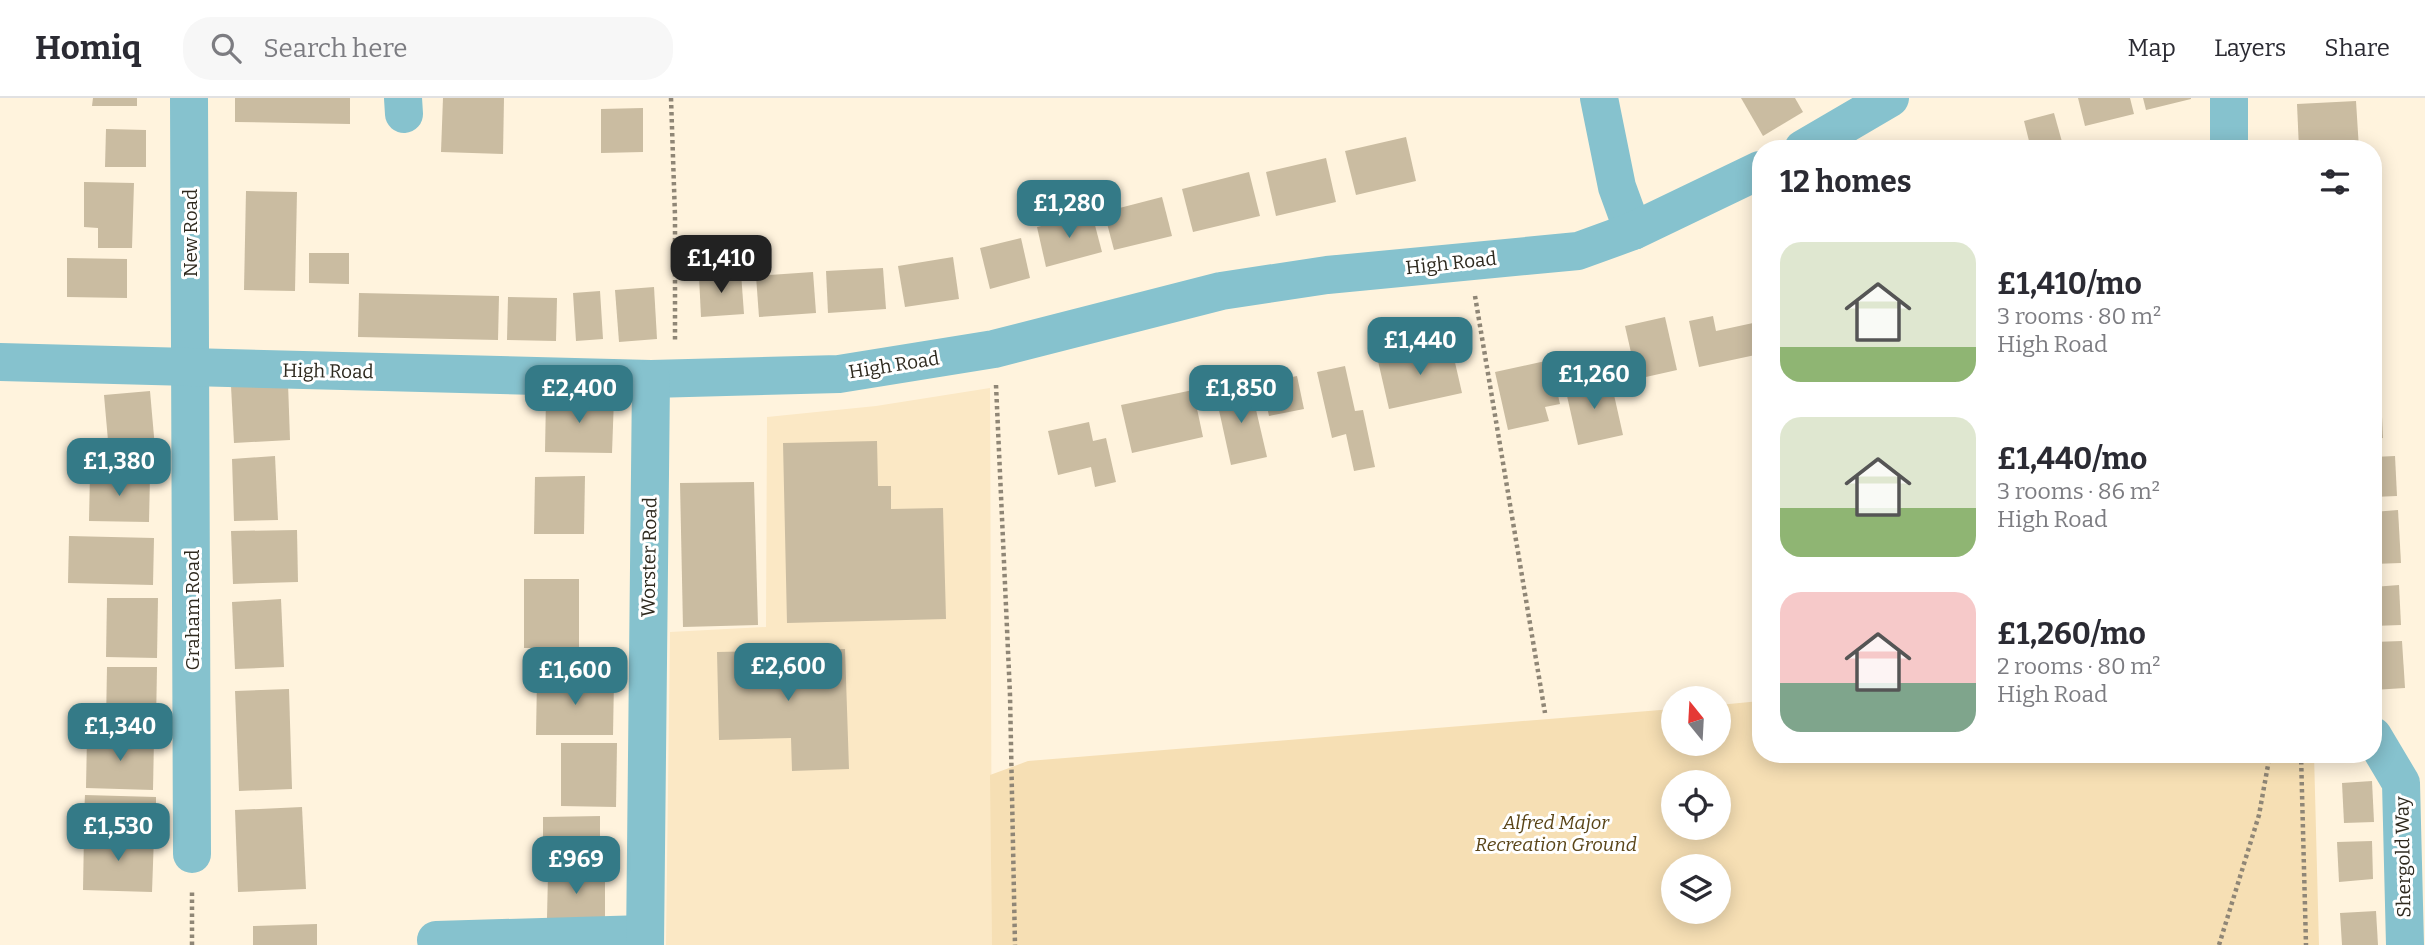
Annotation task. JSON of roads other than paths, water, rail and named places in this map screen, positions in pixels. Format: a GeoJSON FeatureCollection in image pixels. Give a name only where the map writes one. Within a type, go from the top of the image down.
{"type":"FeatureCollection","features":[{"type":"Feature","properties":{"kind":"street","name":"New Road"},"geometry":{"type":"LineString","coordinates":[[189,98],[191,368]]}},
{"type":"Feature","properties":{"kind":"street"},"geometry":{"type":"LineString","coordinates":[[1599,98],[1617,187],[1633,231]]}},
{"type":"Feature","properties":{"kind":"street"},"geometry":{"type":"LineString","coordinates":[[1818,140],[1890,98]]}},
{"type":"Feature","properties":{"kind":"street"},"geometry":{"type":"LineString","coordinates":[[2229,98],[2229,140]]}},
{"type":"Feature","properties":{"kind":"street","name":"High Road"},"geometry":{"type":"LineString","coordinates":[[0,362],[663,379],[839,374],[994,349],[1221,291],[1327,275],[1578,251],[1633,231],[1752,174]]}},
{"type":"Feature","properties":{"kind":"street","name":"Graham Road"},"geometry":{"type":"LineString","coordinates":[[191,368],[192,854]]}},
{"type":"Feature","properties":{"kind":"street","name":"Worster Road"},"geometry":{"type":"LineString","coordinates":[[645,940],[663,379]]}},
{"type":"Feature","properties":{"kind":"street","name":"Shergold Way"},"geometry":{"type":"LineString","coordinates":[[2382,751],[2401,783],[2404,945]]}},
{"type":"Feature","properties":{"kind":"street"},"geometry":{"type":"LineString","coordinates":[[436,940],[645,940]]}},
{"type":"Feature","properties":{"kind":"park label","name":"Alfred Major Recreation Ground"},"geometry":{"type":"Point","coordinates":[1556,833]}}]}
